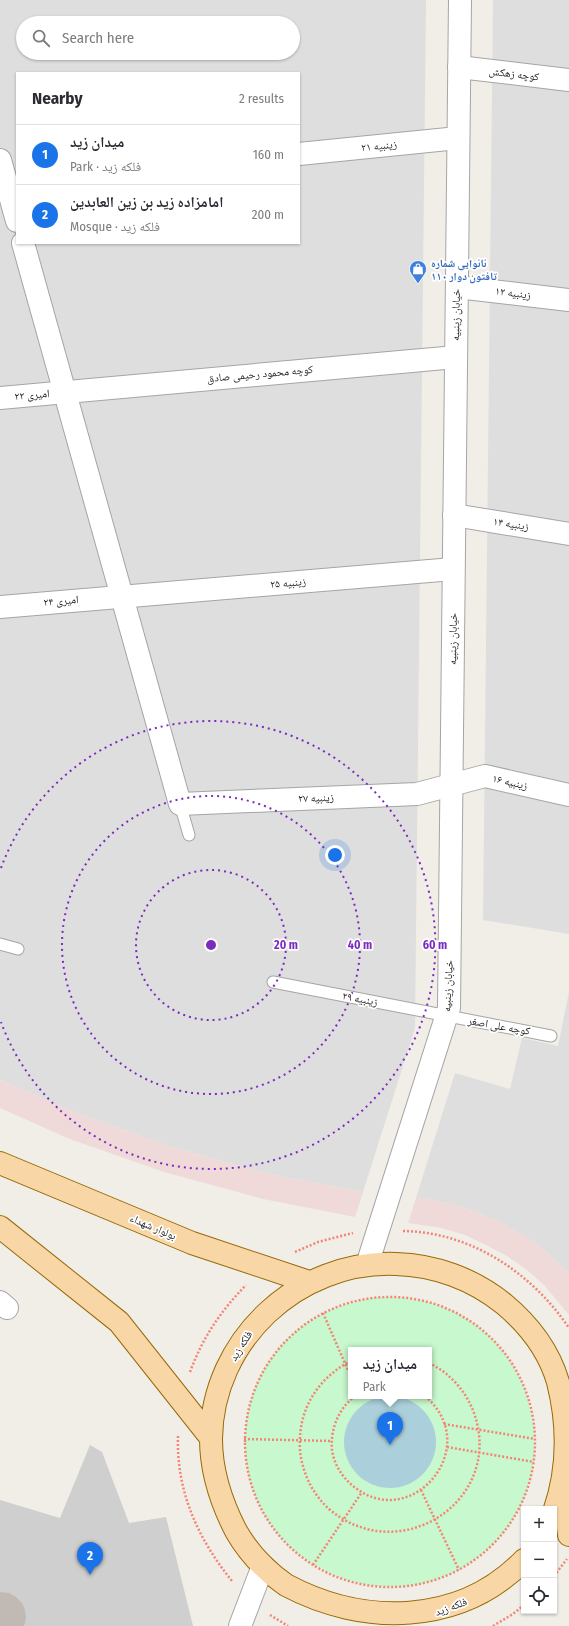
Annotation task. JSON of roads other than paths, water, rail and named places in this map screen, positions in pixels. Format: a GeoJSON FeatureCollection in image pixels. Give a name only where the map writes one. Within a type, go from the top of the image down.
{"type":"FeatureCollection","features":[{"type":"Feature","properties":{"kind":"main road","name":"بولوار شهداء"},"geometry":{"type":"LineString","coordinates":[[0,1163],[192,1243],[310,1282]]}},
{"type":"Feature","properties":{"kind":"main road"},"geometry":{"type":"LineString","coordinates":[[0,1227],[120,1322],[211,1438]]}},
{"type":"Feature","properties":{"kind":"main road","name":"فلکه زید"},"geometry":{"type":"LineString","coordinates":[[521,1563],[492,1588],[474,1599],[454,1608],[435,1614],[414,1618],[394,1619],[379,1622],[333,1610],[313,1602],[284,1584],[263,1566],[238,1535],[221,1498],[215,1478],[211,1438],[217,1396],[224,1375],[244,1337],[273,1306],[291,1293],[310,1282],[341,1270],[368,1265],[407,1264],[426,1267],[456,1276],[480,1287],[496,1298],[524,1323],[546,1354],[563,1374],[569,1436],[566,1487],[557,1506]]}},
{"type":"Feature","properties":{"kind":"main road"},"geometry":{"type":"LineString","coordinates":[[566,1487],[569,1535]]}},
{"type":"Feature","properties":{"kind":"street","name":"خیابان زینبیه"},"geometry":{"type":"LineString","coordinates":[[368,1265],[449,1008],[460,0]]}},
{"type":"Feature","properties":{"kind":"street","name":"کوچه زهکش"},"geometry":{"type":"LineString","coordinates":[[459,67],[569,80]]}},
{"type":"Feature","properties":{"kind":"street","name":"زینبیه ۲۱"},"geometry":{"type":"LineString","coordinates":[[300,154],[458,138]]}},
{"type":"Feature","properties":{"kind":"street"},"geometry":{"type":"LineString","coordinates":[[0,160],[8,182],[16,217]]}},
{"type":"Feature","properties":{"kind":"street"},"geometry":{"type":"LineString","coordinates":[[23,244],[180,804]]}},
{"type":"Feature","properties":{"kind":"street","name":"زینبیه ۱۲"},"geometry":{"type":"LineString","coordinates":[[457,287],[569,300]]}},
{"type":"Feature","properties":{"kind":"street","name":"کوچه محمود رحیمی صادق"},"geometry":{"type":"LineString","coordinates":[[65,392],[456,357]]}},
{"type":"Feature","properties":{"kind":"street","name":"امیری ۲۲"},"geometry":{"type":"LineString","coordinates":[[0,398],[65,392]]}},
{"type":"Feature","properties":{"kind":"street","name":"زینبیه ۱۴"},"geometry":{"type":"LineString","coordinates":[[454,515],[569,534]]}},
{"type":"Feature","properties":{"kind":"street","name":"زینبیه ۲۵"},"geometry":{"type":"LineString","coordinates":[[122,596],[453,569]]}},
{"type":"Feature","properties":{"kind":"street","name":"امیری ۲۴"},"geometry":{"type":"LineString","coordinates":[[0,606],[122,596]]}},
{"type":"Feature","properties":{"kind":"street","name":"زینبیه ۱۶"},"geometry":{"type":"LineString","coordinates":[[451,785],[485,776],[569,795]]}},
{"type":"Feature","properties":{"kind":"street","name":"زینبیه ۲۷"},"geometry":{"type":"LineString","coordinates":[[180,804],[417,794],[451,785]]}},
{"type":"Feature","properties":{"kind":"street"},"geometry":{"type":"LineString","coordinates":[[240,1626],[263,1566]]}},
{"type":"Feature","properties":{"kind":"lane"},"geometry":{"type":"LineString","coordinates":[[180,804],[189,835]]}},
{"type":"Feature","properties":{"kind":"lane"},"geometry":{"type":"LineString","coordinates":[[0,944],[18,949]]}},
{"type":"Feature","properties":{"kind":"lane","name":"زینبیه ۲۹"},"geometry":{"type":"LineString","coordinates":[[273,982],[446,1016]]}},
{"type":"Feature","properties":{"kind":"lane","name":"کوچه علی اصغر"},"geometry":{"type":"LineString","coordinates":[[446,1016],[551,1036]]}},
{"type":"Feature","properties":{"kind":"water"},"geometry":{"type":"Polygon","coordinates":[[[372,1399],[408,1399],[423,1409],[433,1424],[436,1442],[433,1460],[423,1475],[408,1485],[390,1488],[372,1485],[357,1475],[347,1460],[344,1442],[347,1424],[357,1409],[372,1399]]]}},
{"type":"Feature","properties":{"kind":"place","name":"نانوایی شماره ۱۱۰ تافتون دوار"},"geometry":{"type":"Point","coordinates":[418,284]}},
{"type":"Feature","properties":{"kind":"place","name":"میدان زید"},"geometry":{"type":"Point","coordinates":[390,1445]}},
{"type":"Feature","properties":{"kind":"place","name":"امامزاده زید بن زین العابدین"},"geometry":{"type":"Point","coordinates":[90,1575]}}]}
